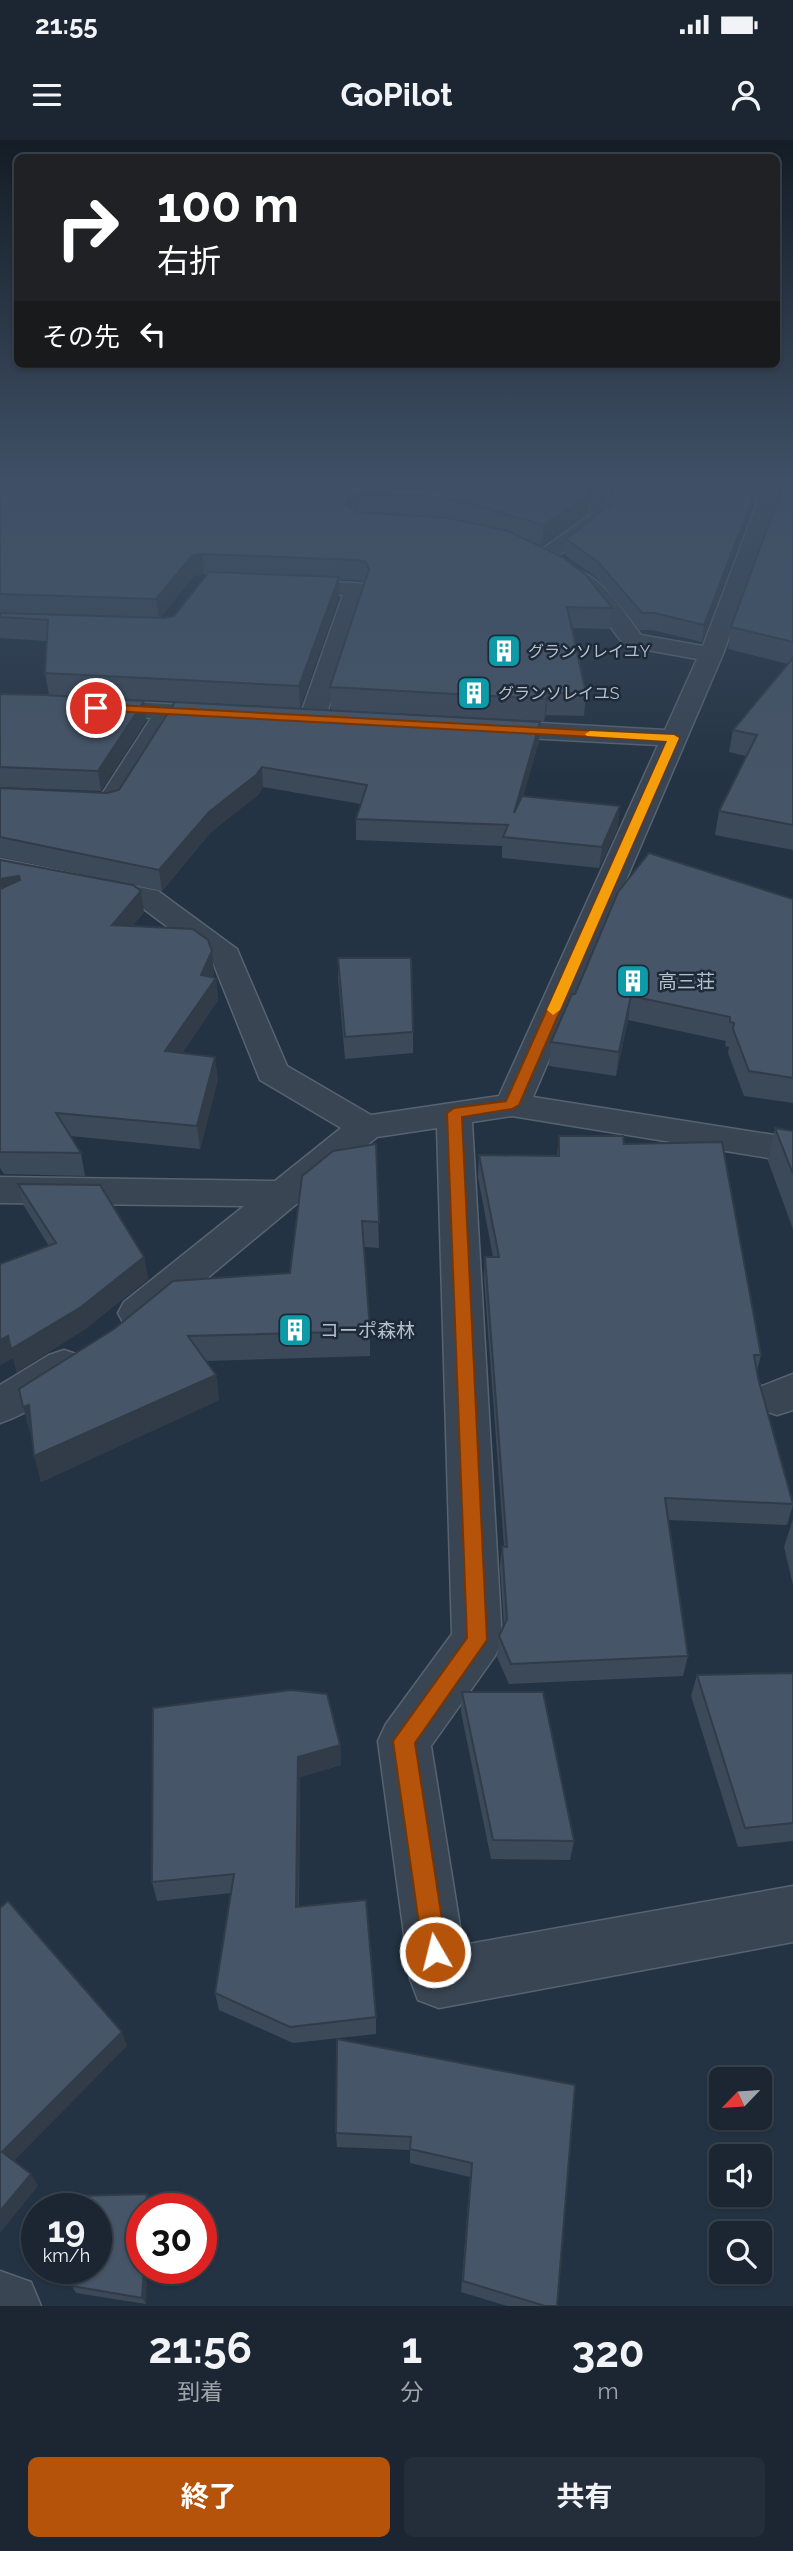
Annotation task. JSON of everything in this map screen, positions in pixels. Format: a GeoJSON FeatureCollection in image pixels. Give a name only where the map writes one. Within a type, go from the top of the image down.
{"type":"FeatureCollection","features":[{"type":"Feature","properties":{"kind":"street"},"geometry":{"type":"LineString","coordinates":[[581,579],[595,591],[633,641],[711,654]]}},
{"type":"Feature","properties":{"kind":"street"},"geometry":{"type":"LineString","coordinates":[[512,1105],[711,654],[739,579]]}},
{"type":"Feature","properties":{"kind":"street"},"geometry":{"type":"LineString","coordinates":[[259,585],[356,589],[312,719]]}},
{"type":"Feature","properties":{"kind":"street"},"geometry":{"type":"LineString","coordinates":[[0,702],[247,716]]}},
{"type":"Feature","properties":{"kind":"street"},"geometry":{"type":"LineString","coordinates":[[0,798],[110,803],[168,711]]}},
{"type":"Feature","properties":{"kind":"street"},"geometry":{"type":"LineString","coordinates":[[286,718],[340,721]]}},
{"type":"Feature","properties":{"kind":"street"},"geometry":{"type":"LineString","coordinates":[[465,727],[674,738]]}},
{"type":"Feature","properties":{"kind":"street"},"geometry":{"type":"LineString","coordinates":[[0,868],[147,897],[226,956],[272,1072],[366,1127]]}},
{"type":"Feature","properties":{"kind":"street"},"geometry":{"type":"LineString","coordinates":[[0,1406],[102,1341],[366,1127],[512,1105],[793,1150]]}},
{"type":"Feature","properties":{"kind":"street"},"geometry":{"type":"LineString","coordinates":[[454,1113],[477,1640],[404,1741],[439,1979],[793,1914]]}},
{"type":"Feature","properties":{"kind":"street"},"geometry":{"type":"LineString","coordinates":[[0,1190],[284,1194]]}},
{"type":"Feature","properties":{"kind":"street"},"geometry":{"type":"LineString","coordinates":[[0,2305],[7,2306]]}},
{"type":"Feature","properties":{"kind":"building"},"geometry":{"type":"Polygon","coordinates":[[[0,579],[173,579],[156,599],[0,594],[0,579]]]}},
{"type":"Feature","properties":{"kind":"building"},"geometry":{"type":"Polygon","coordinates":[[[203,579],[338,579],[299,686],[45,673],[48,620],[0,617],[0,613],[164,618],[174,616],[203,579]]]}},
{"type":"Feature","properties":{"kind":"building"},"geometry":{"type":"Polygon","coordinates":[[[366,579],[589,579],[612,608],[567,607],[586,693],[548,693],[546,699],[330,687],[366,579]]]}},
{"type":"Feature","properties":{"kind":"building"},"geometry":{"type":"Polygon","coordinates":[[[613,579],[722,579],[704,625],[655,613],[642,613],[613,579]]]}},
{"type":"Feature","properties":{"kind":"building"},"geometry":{"type":"Polygon","coordinates":[[[749,579],[793,579],[793,642],[731,627],[749,579]]]}},
{"type":"Feature","properties":{"kind":"building"},"geometry":{"type":"Polygon","coordinates":[[[793,658],[793,825],[719,811],[757,735],[733,730],[793,658]]]}},
{"type":"Feature","properties":{"kind":"building"},"geometry":{"type":"Polygon","coordinates":[[[0,694],[144,701],[98,771],[0,767],[0,694]]]}},
{"type":"Feature","properties":{"kind":"building"},"geometry":{"type":"Polygon","coordinates":[[[175,702],[540,722],[514,813],[522,796],[620,806],[602,847],[503,837],[508,825],[356,819],[367,785],[262,767],[256,775],[209,812],[159,870],[0,837],[0,788],[107,793],[119,790],[175,702]]]}},
{"type":"Feature","properties":{"kind":"building"},"geometry":{"type":"Polygon","coordinates":[[[649,853],[793,899],[793,1078],[749,1071],[730,1017],[631,996],[619,1052],[551,1042],[572,994],[575,994],[618,892],[649,853]]]}},
{"type":"Feature","properties":{"kind":"building"},"geometry":{"type":"Polygon","coordinates":[[[0,860],[133,885],[141,891],[112,925],[193,929],[208,940],[212,951],[201,975],[216,978],[165,1051],[215,1057],[197,1126],[56,1113],[81,1153],[0,1152],[0,889],[20,880],[19,876],[0,879],[0,860]]]}},
{"type":"Feature","properties":{"kind":"building"},"geometry":{"type":"Polygon","coordinates":[[[338,958],[411,958],[413,1032],[345,1037],[338,958]]]}},
{"type":"Feature","properties":{"kind":"building"},"geometry":{"type":"Polygon","coordinates":[[[775,1128],[793,1131],[793,1174],[775,1128]]]}},
{"type":"Feature","properties":{"kind":"building"},"geometry":{"type":"Polygon","coordinates":[[[559,1136],[623,1136],[624,1144],[722,1142],[761,1355],[754,1355],[758,1378],[793,1504],[665,1498],[688,1656],[511,1664],[499,1636],[507,1619],[502,1546],[507,1547],[485,1257],[499,1257],[479,1155],[559,1156],[559,1136]]]}},
{"type":"Feature","properties":{"kind":"building"},"geometry":{"type":"Polygon","coordinates":[[[376,1144],[379,1222],[362,1221],[370,1331],[188,1336],[216,1375],[34,1456],[29,1405],[23,1407],[19,1389],[114,1329],[173,1281],[290,1273],[302,1176],[333,1151],[376,1144]]]}},
{"type":"Feature","properties":{"kind":"building"},"geometry":{"type":"Polygon","coordinates":[[[18,1184],[100,1185],[144,1257],[81,1307],[11,1349],[8,1336],[0,1340],[0,1264],[56,1243],[18,1184]]]}},
{"type":"Feature","properties":{"kind":"building"},"geometry":{"type":"Polygon","coordinates":[[[793,1673],[793,1823],[745,1828],[697,1675],[793,1673]]]}},
{"type":"Feature","properties":{"kind":"building"},"geometry":{"type":"Polygon","coordinates":[[[291,1690],[327,1694],[340,1745],[298,1757],[296,1907],[366,1900],[376,2017],[290,2027],[215,1993],[234,1874],[152,1882],[153,1708],[291,1690]]]}},
{"type":"Feature","properties":{"kind":"building"},"geometry":{"type":"Polygon","coordinates":[[[462,1692],[543,1692],[574,1841],[493,1840],[462,1692]]]}},
{"type":"Feature","properties":{"kind":"building"},"geometry":{"type":"Polygon","coordinates":[[[8,1901],[122,2032],[2,2152],[31,2174],[0,2211],[0,1908],[8,1901]]]}},
{"type":"Feature","properties":{"kind":"building"},"geometry":{"type":"Polygon","coordinates":[[[337,2039],[575,2085],[557,2306],[545,2306],[463,2281],[472,2163],[410,2149],[411,2137],[336,2133],[337,2039]]]}},
{"type":"Feature","properties":{"kind":"building"},"geometry":{"type":"Polygon","coordinates":[[[112,2195],[126,2195],[126,2284],[143,2284],[142,2298],[72,2286],[112,2284],[112,2195]]]}},
{"type":"Feature","properties":{"kind":"slow traffic"},"geometry":{"type":"LineString","coordinates":[[553,1010],[674,738],[590,734]]}},
{"type":"Feature","properties":{"kind":"place","name":"グランソレイユY"},"geometry":{"type":"Point","coordinates":[504,651]}},
{"type":"Feature","properties":{"kind":"place","name":"グランソレイユS"},"geometry":{"type":"Point","coordinates":[474,693]}},
{"type":"Feature","properties":{"kind":"place","name":"高三荘"},"geometry":{"type":"Point","coordinates":[633,981]}},
{"type":"Feature","properties":{"kind":"place","name":"コーポ森林"},"geometry":{"type":"Point","coordinates":[295,1330]}},
{"type":"Feature","properties":{"kind":"route"},"geometry":{"type":"LineString","coordinates":[[96,708],[674,738],[512,1105],[454,1113],[477,1640],[404,1741],[435,1952]]}}]}
